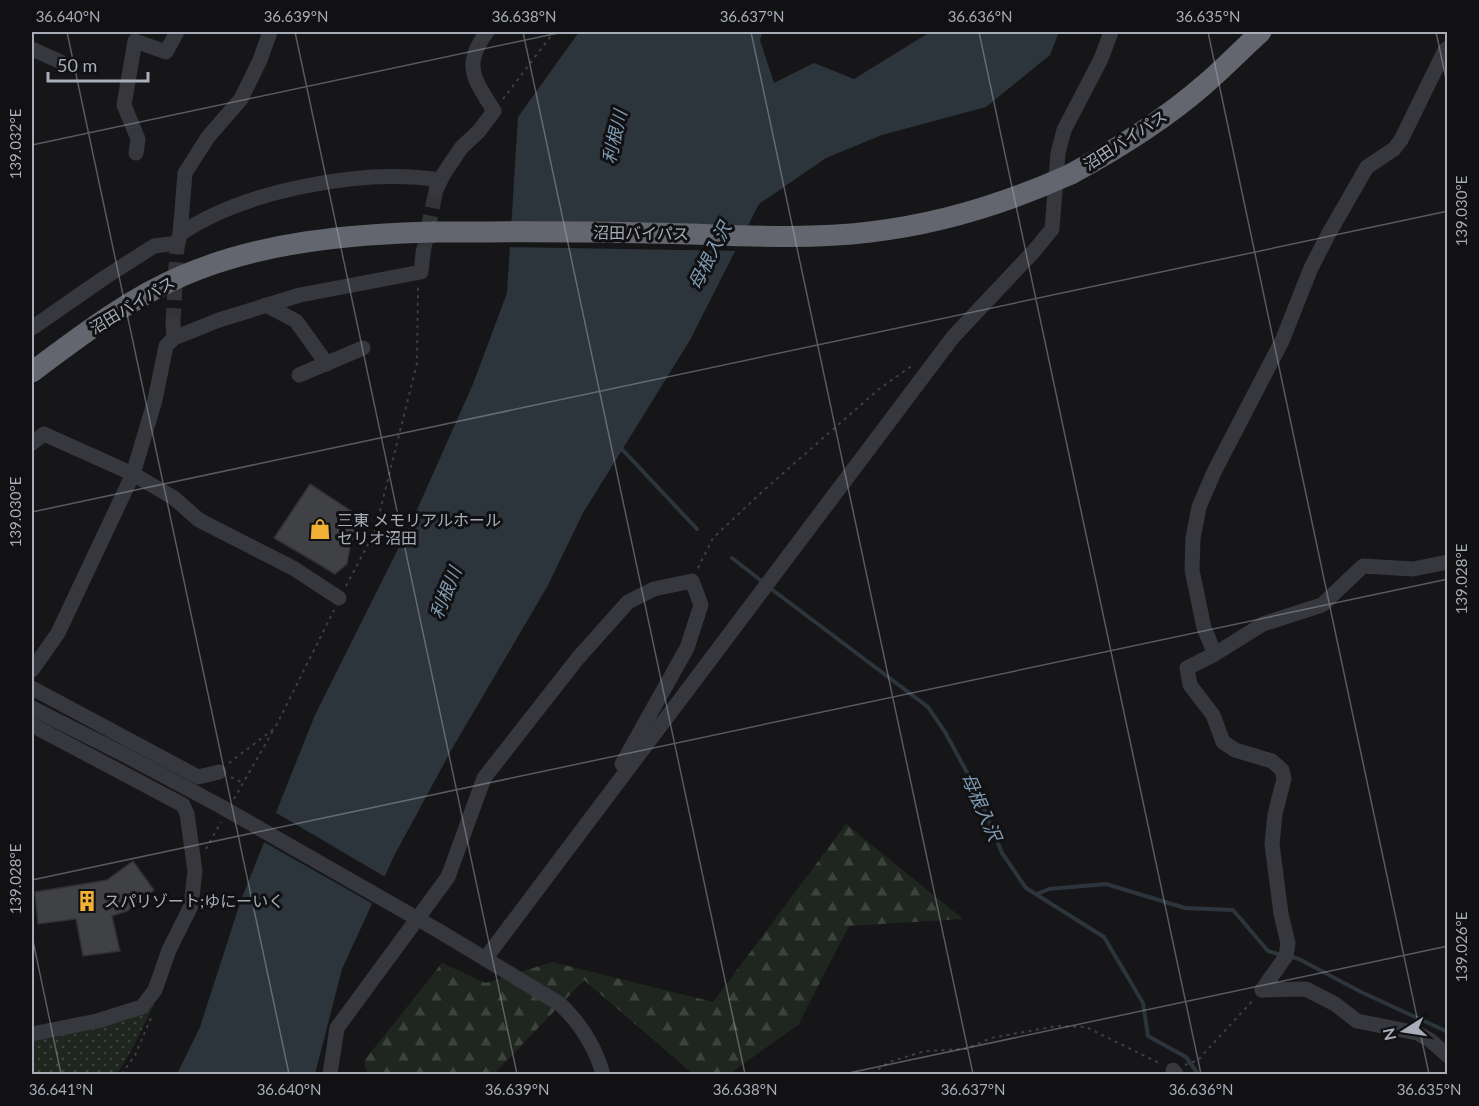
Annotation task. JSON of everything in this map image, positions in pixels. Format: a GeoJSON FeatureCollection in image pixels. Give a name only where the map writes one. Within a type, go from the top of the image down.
{"type":"FeatureCollection","features":[{"type":"Feature","properties":{"kind":"highway","name":"沼田バイパス"},"geometry":{"type":"LineString","coordinates":[[32,372],[129,303],[190,273],[270,249],[311,242],[389,233],[434,232],[611,232],[793,236],[868,232],[909,226],[967,213],[1030,193],[1071,174],[1126,143],[1204,85],[1261,32]]}},
{"type":"Feature","properties":{"kind":"street"},"geometry":{"type":"LineString","coordinates":[[136,153],[138,139],[124,105],[135,40],[166,52],[177,32]]}},
{"type":"Feature","properties":{"kind":"street"},"geometry":{"type":"LineString","coordinates":[[178,241],[185,174],[208,137],[241,99],[260,60],[270,32]]}},
{"type":"Feature","properties":{"kind":"street"},"geometry":{"type":"LineString","coordinates":[[32,328],[154,246],[178,241],[208,218],[247,202],[349,178],[421,177],[438,185],[461,148],[479,131],[494,111],[480,88],[471,66],[476,49],[487,32]]}},
{"type":"Feature","properties":{"kind":"street"},"geometry":{"type":"LineString","coordinates":[[485,959],[953,337],[1052,229],[1058,153],[1064,130],[1101,59],[1112,32]]}},
{"type":"Feature","properties":{"kind":"street"},"geometry":{"type":"LineString","coordinates":[[1215,654],[1204,628],[1192,570],[1193,538],[1199,507],[1214,472],[1282,341],[1311,268],[1329,233],[1367,166],[1394,149],[1401,140],[1448,48]]}},
{"type":"Feature","properties":{"kind":"street"},"geometry":{"type":"LineString","coordinates":[[32,50],[61,62]]}},
{"type":"Feature","properties":{"kind":"street"},"geometry":{"type":"LineString","coordinates":[[32,670],[58,633],[133,474],[155,400],[166,346],[173,330],[300,295],[421,272],[423,253]]}},
{"type":"Feature","properties":{"kind":"street"},"geometry":{"type":"LineString","coordinates":[[266,304],[296,321],[327,364]]}},
{"type":"Feature","properties":{"kind":"street"},"geometry":{"type":"LineString","coordinates":[[299,375],[363,348]]}},
{"type":"Feature","properties":{"kind":"street"},"geometry":{"type":"LineString","coordinates":[[32,443],[44,434],[133,474],[174,498],[199,520],[293,568],[339,598]]}},
{"type":"Feature","properties":{"kind":"street"},"geometry":{"type":"LineString","coordinates":[[1262,990],[1286,956],[1288,943],[1281,914],[1272,844],[1275,814],[1284,779],[1282,770],[1272,761],[1235,750],[1223,742],[1213,715],[1190,685],[1188,668],[1263,624],[1322,604],[1363,566],[1413,568],[1448,562]]}},
{"type":"Feature","properties":{"kind":"street"},"geometry":{"type":"LineString","coordinates":[[330,1074],[337,1028],[445,883],[484,778],[578,658],[628,602],[654,589],[692,581],[701,605],[687,648],[600,806]]}},
{"type":"Feature","properties":{"kind":"street"},"geometry":{"type":"LineString","coordinates":[[32,688],[197,780],[219,772]]}},
{"type":"Feature","properties":{"kind":"street"},"geometry":{"type":"LineString","coordinates":[[32,708],[222,807],[439,931],[560,1004],[575,1018],[588,1037],[603,1074]]}},
{"type":"Feature","properties":{"kind":"street"},"geometry":{"type":"LineString","coordinates":[[32,725],[183,804],[187,813],[195,872],[190,906],[169,950],[155,990],[142,1007],[97,1021],[32,1034]]}},
{"type":"Feature","properties":{"kind":"street"},"geometry":{"type":"LineString","coordinates":[[1262,990],[1306,989],[1335,1004],[1357,1021],[1417,1033],[1430,1040],[1448,1056]]}},
{"type":"Feature","properties":{"kind":"path"},"geometry":{"type":"LineString","coordinates":[[494,111],[554,32]]}},
{"type":"Feature","properties":{"kind":"path"},"geometry":{"type":"LineString","coordinates":[[219,772],[275,728],[375,531],[417,363],[418,289],[421,272]]}},
{"type":"Feature","properties":{"kind":"path"},"geometry":{"type":"LineString","coordinates":[[692,581],[713,538],[879,389],[916,363]]}},
{"type":"Feature","properties":{"kind":"path"},"geometry":{"type":"LineString","coordinates":[[872,1074],[889,1062],[925,1051],[966,1048],[991,1038],[1057,1026],[1086,1027],[1174,1072],[1198,1060],[1262,990]]}},
{"type":"Feature","properties":{"kind":"green space"},"geometry":{"type":"Polygon","coordinates":[[[846,824],[963,919],[849,926],[798,1025],[729,1074],[693,1074],[584,980],[494,1074],[367,1074],[364,1061],[442,963],[486,983],[552,962],[713,1002],[846,824]]]}},
{"type":"Feature","properties":{"kind":"green space"},"geometry":{"type":"Polygon","coordinates":[[[154,1005],[117,1074],[32,1074],[32,1038],[97,1025],[154,1005]]]}},
{"type":"Feature","properties":{"kind":"water","name":"利根川"},"geometry":{"type":"Polygon","coordinates":[[[579,32],[763,32],[760,40],[774,83],[814,63],[854,79],[930,32],[1059,32],[1050,55],[986,107],[882,135],[826,158],[759,204],[690,340],[583,513],[547,587],[453,747],[394,856],[342,969],[315,1074],[177,1074],[200,1027],[241,900],[315,715],[412,521],[473,384],[507,293],[518,117],[579,32]]]}},
{"type":"Feature","properties":{"kind":"pier"},"geometry":{"type":"Polygon","coordinates":[[[508,223],[751,227],[739,251],[507,247],[508,223]]]}},
{"type":"Feature","properties":{"kind":"pier"},"geometry":{"type":"Polygon","coordinates":[[[273,811],[387,878],[375,905],[262,841],[273,811]]]}},
{"type":"Feature","properties":{"kind":"building","name":"三東 メモリアルホール セリオ沼田"},"geometry":{"type":"Polygon","coordinates":[[[310,484],[365,520],[351,542],[347,564],[335,574],[274,538],[310,484]]]}},
{"type":"Feature","properties":{"kind":"building","name":"スパリゾート;ゆにーいく"},"geometry":{"type":"Polygon","coordinates":[[[133,861],[154,890],[127,911],[112,916],[120,951],[83,956],[76,919],[38,924],[35,892],[107,880],[133,861]]]}},
{"type":"Feature","properties":{"kind":"waterway","name":"母根入沢"},"geometry":{"type":"LineString","coordinates":[[619,446],[697,529]]}},
{"type":"Feature","properties":{"kind":"waterway","name":"母根入沢"},"geometry":{"type":"LineString","coordinates":[[732,558],[764,583]]}},
{"type":"Feature","properties":{"kind":"waterway","name":"母根入沢"},"geometry":{"type":"LineString","coordinates":[[770,588],[928,707],[945,732],[975,787],[1002,853],[1026,888],[1104,937],[1143,1003],[1148,1036],[1186,1057],[1198,1074]]}},
{"type":"Feature","properties":{"kind":"waterway"},"geometry":{"type":"LineString","coordinates":[[1037,894],[1049,889],[1106,884],[1185,908],[1233,910],[1268,951],[1281,955]]}},
{"type":"Feature","properties":{"kind":"waterway"},"geometry":{"type":"LineString","coordinates":[[1289,956],[1448,1032]]}},
{"type":"Feature","properties":{"kind":"tunnel"},"geometry":{"type":"LineString","coordinates":[[423,253],[436,190]]}},
{"type":"Feature","properties":{"kind":"tunnel"},"geometry":{"type":"LineString","coordinates":[[173,323],[177,247]]}},
{"type":"Feature","properties":{"kind":"place","name":"三東 メモリアルホール セリオ沼田"},"geometry":{"type":"Point","coordinates":[320,529]}},
{"type":"Feature","properties":{"kind":"place","name":"スパリゾート;ゆにーいく"},"geometry":{"type":"Point","coordinates":[87,901]}}]}
